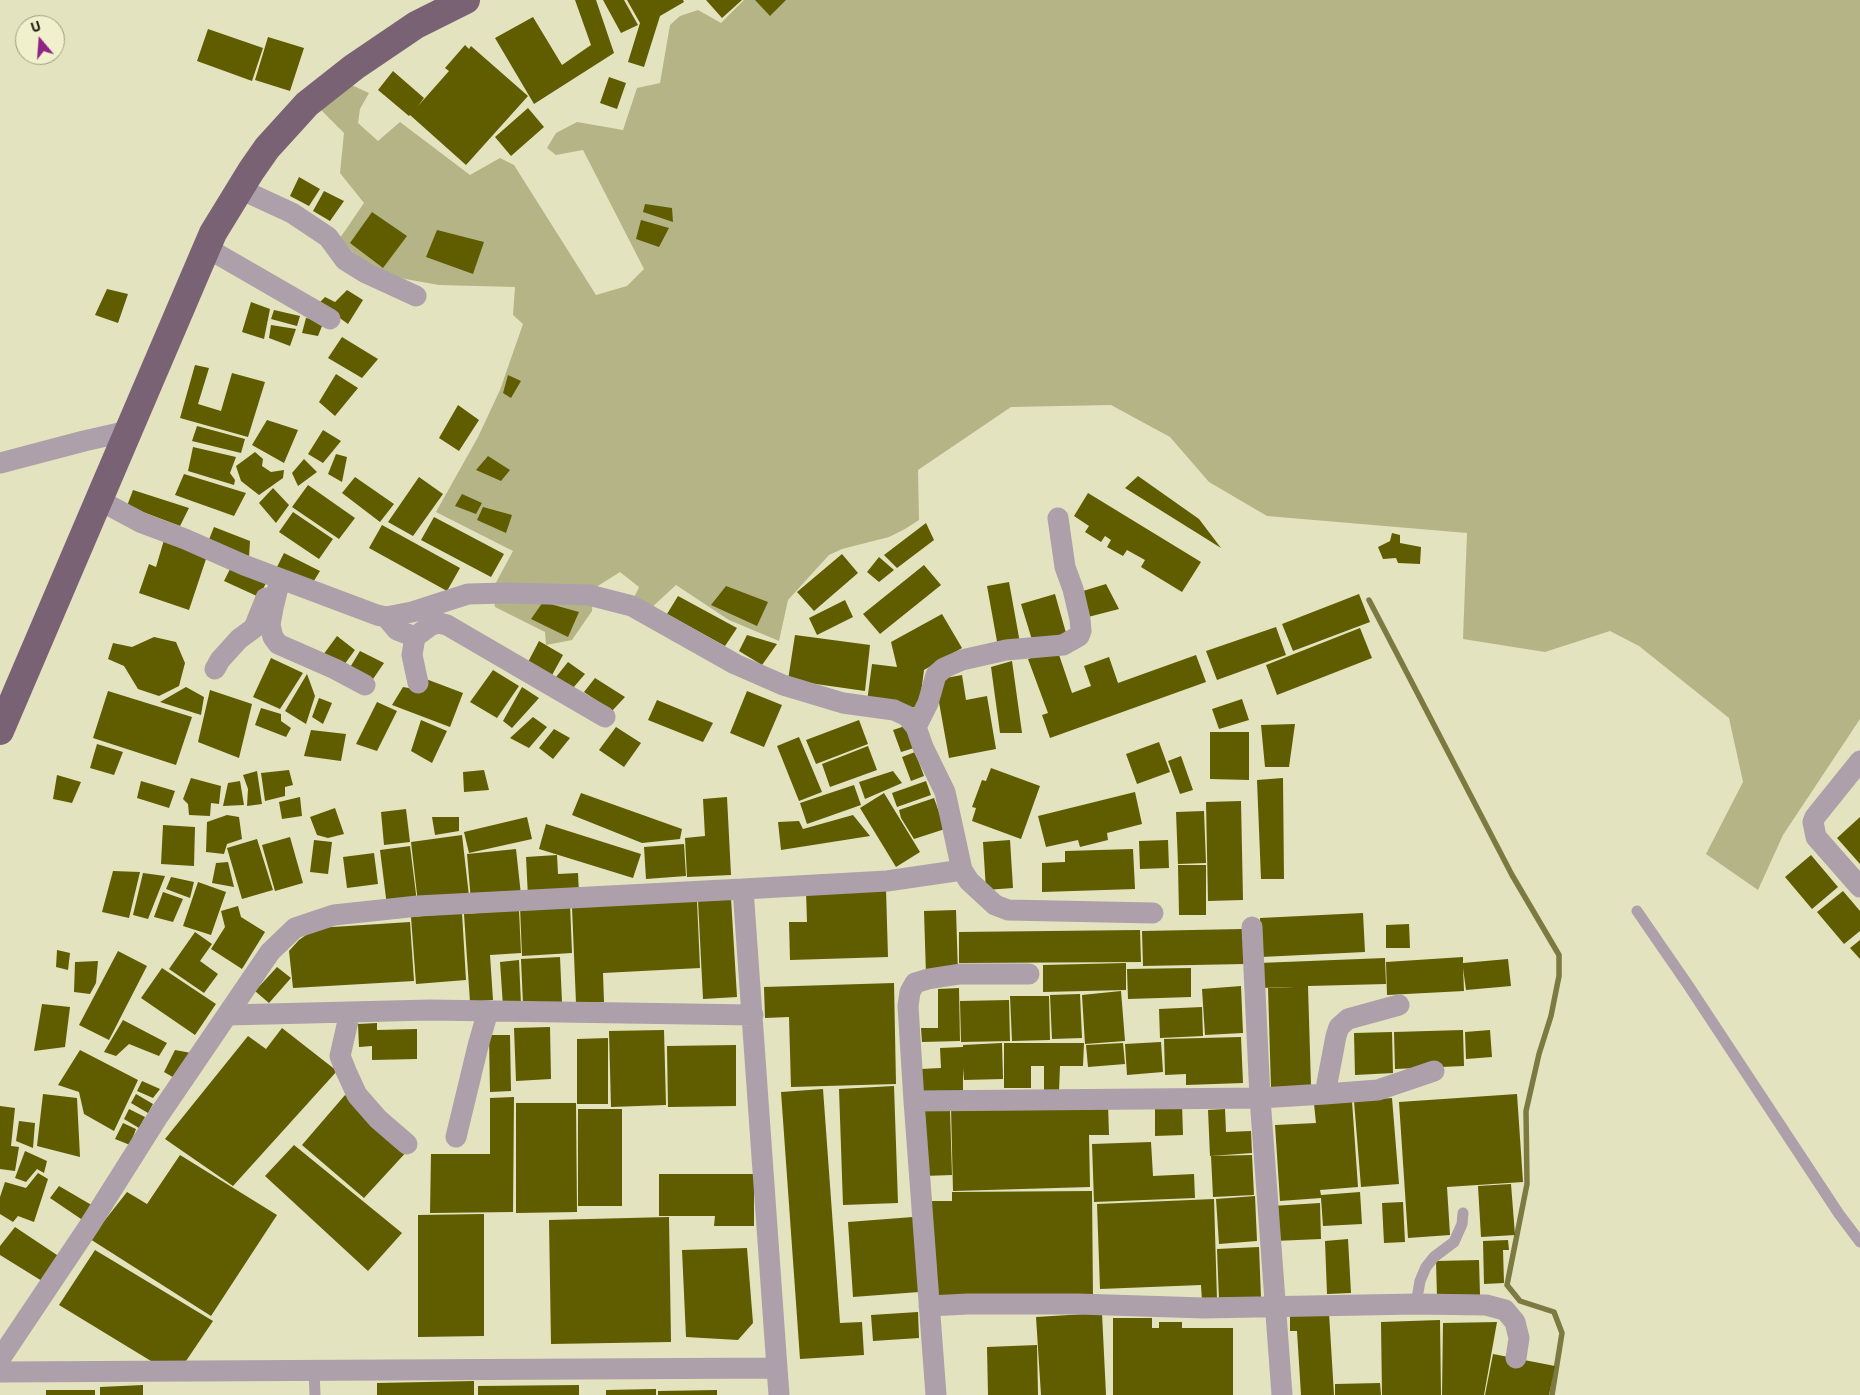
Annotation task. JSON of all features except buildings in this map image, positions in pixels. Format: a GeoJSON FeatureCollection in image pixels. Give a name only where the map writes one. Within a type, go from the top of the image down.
{"type":"FeatureCollection","features":[{"type":"Feature","properties":{"kind":"highway"},"geometry":{"type":"LineString","coordinates":[[0,731],[207,248],[240,189],[267,148],[307,104],[354,67],[416,25],[466,0]]}},
{"type":"Feature","properties":{"kind":"street"},"geometry":{"type":"LineString","coordinates":[[240,189],[292,213],[328,237],[344,260],[366,273],[416,296]]}},
{"type":"Feature","properties":{"kind":"street"},"geometry":{"type":"LineString","coordinates":[[207,248],[330,319]]}},
{"type":"Feature","properties":{"kind":"street"},"geometry":{"type":"LineString","coordinates":[[0,463],[84,441],[128,432]]}},
{"type":"Feature","properties":{"kind":"street"},"geometry":{"type":"LineString","coordinates":[[99,500],[142,523],[277,578],[386,617],[397,630],[415,637]]}},
{"type":"Feature","properties":{"kind":"street"},"geometry":{"type":"LineString","coordinates":[[916,727],[928,703],[936,675],[944,668],[962,660],[1006,650],[1063,645],[1079,636],[1081,631],[1080,619],[1073,588],[1065,567],[1058,518]]}},
{"type":"Feature","properties":{"kind":"street"},"geometry":{"type":"LineString","coordinates":[[215,669],[220,660],[239,639],[254,628],[277,578]]}},
{"type":"Feature","properties":{"kind":"street"},"geometry":{"type":"LineString","coordinates":[[277,578],[270,625],[273,638],[278,644],[335,669],[365,685]]}},
{"type":"Feature","properties":{"kind":"street"},"geometry":{"type":"LineString","coordinates":[[386,617],[412,612],[468,594],[589,595],[632,606],[735,664],[783,685],[844,703],[894,710],[907,716],[916,727],[923,747],[945,792],[962,870],[969,882],[995,904],[1008,910],[1153,912]]}},
{"type":"Feature","properties":{"kind":"street"},"geometry":{"type":"LineString","coordinates":[[418,683],[412,655],[415,637],[431,625],[438,623],[447,625],[605,717]]}},
{"type":"Feature","properties":{"kind":"street"},"geometry":{"type":"LineString","coordinates":[[1860,761],[1813,822],[1816,837],[1860,887]]}},
{"type":"Feature","properties":{"kind":"street"},"geometry":{"type":"LineString","coordinates":[[0,1359],[270,952],[296,928],[334,915],[418,906],[887,881],[962,870]]}},
{"type":"Feature","properties":{"kind":"street"},"geometry":{"type":"LineString","coordinates":[[743,888],[779,1395]]}},
{"type":"Feature","properties":{"kind":"street"},"geometry":{"type":"LineString","coordinates":[[1252,927],[1260,1098],[1282,1395]]}},
{"type":"Feature","properties":{"kind":"street"},"geometry":{"type":"LineString","coordinates":[[936,1395],[914,1101],[908,1006],[910,992],[915,983],[960,974],[1029,974]]}},
{"type":"Feature","properties":{"kind":"street"},"geometry":{"type":"LineString","coordinates":[[1325,1094],[1339,1028],[1348,1019],[1399,1004]]}},
{"type":"Feature","properties":{"kind":"street"},"geometry":{"type":"LineString","coordinates":[[228,1014],[488,1011],[752,1015]]}},
{"type":"Feature","properties":{"kind":"street"},"geometry":{"type":"LineString","coordinates":[[456,1137],[488,1011]]}},
{"type":"Feature","properties":{"kind":"street"},"geometry":{"type":"LineString","coordinates":[[350,1012],[340,1056],[346,1071],[357,1095],[378,1119],[407,1144]]}},
{"type":"Feature","properties":{"kind":"street"},"geometry":{"type":"LineString","coordinates":[[914,1101],[1260,1098],[1378,1090],[1434,1071]]}},
{"type":"Feature","properties":{"kind":"street"},"geometry":{"type":"LineString","coordinates":[[929,1306],[1078,1304],[1204,1308],[1416,1304],[1486,1305],[1505,1310],[1511,1316],[1518,1329],[1519,1338],[1516,1358]]}},
{"type":"Feature","properties":{"kind":"street"},"geometry":{"type":"LineString","coordinates":[[0,1372],[777,1368]]}},
{"type":"Feature","properties":{"kind":"lane"},"geometry":{"type":"LineString","coordinates":[[1636,911],[1839,1214],[1860,1242]]}},
{"type":"Feature","properties":{"kind":"lane"},"geometry":{"type":"LineString","coordinates":[[1416,1304],[1420,1281],[1426,1267],[1434,1257],[1454,1242],[1462,1224],[1463,1213]]}},
{"type":"Feature","properties":{"kind":"lane"},"geometry":{"type":"LineString","coordinates":[[314,1370],[315,1395]]}},
{"type":"Feature","properties":{"kind":"shaded area"},"geometry":{"type":"Polygon","coordinates":[[[744,0],[1860,0],[1860,719],[1783,835],[1758,890],[1706,854],[1743,782],[1729,718],[1639,646],[1610,631],[1545,652],[1463,639],[1467,533],[1267,516],[1209,482],[1170,437],[1111,405],[1011,407],[918,470],[919,520],[889,537],[842,549],[829,555],[788,600],[779,641],[729,620],[676,585],[650,609],[632,602],[639,587],[620,572],[593,589],[592,611],[572,640],[546,645],[545,632],[495,607],[492,590],[513,551],[436,512],[478,437],[500,390],[523,324],[513,315],[515,287],[439,285],[405,279],[366,267],[340,238],[364,203],[340,173],[344,133],[316,105],[345,82],[369,93],[360,109],[358,123],[378,141],[400,122],[470,175],[500,158],[514,165],[596,295],[627,286],[644,269],[583,150],[556,155],[547,148],[556,133],[577,122],[623,130],[637,88],[660,83],[670,25],[680,16],[698,10],[721,23],[744,0]]]}},
{"type":"Feature","properties":{"kind":"waterway"},"geometry":{"type":"LineString","coordinates":[[1369,600],[1512,875],[1559,955],[1559,976],[1551,1016],[1539,1054],[1526,1111],[1527,1184],[1507,1285],[1520,1301],[1554,1312],[1562,1333],[1552,1395]]}}]}
